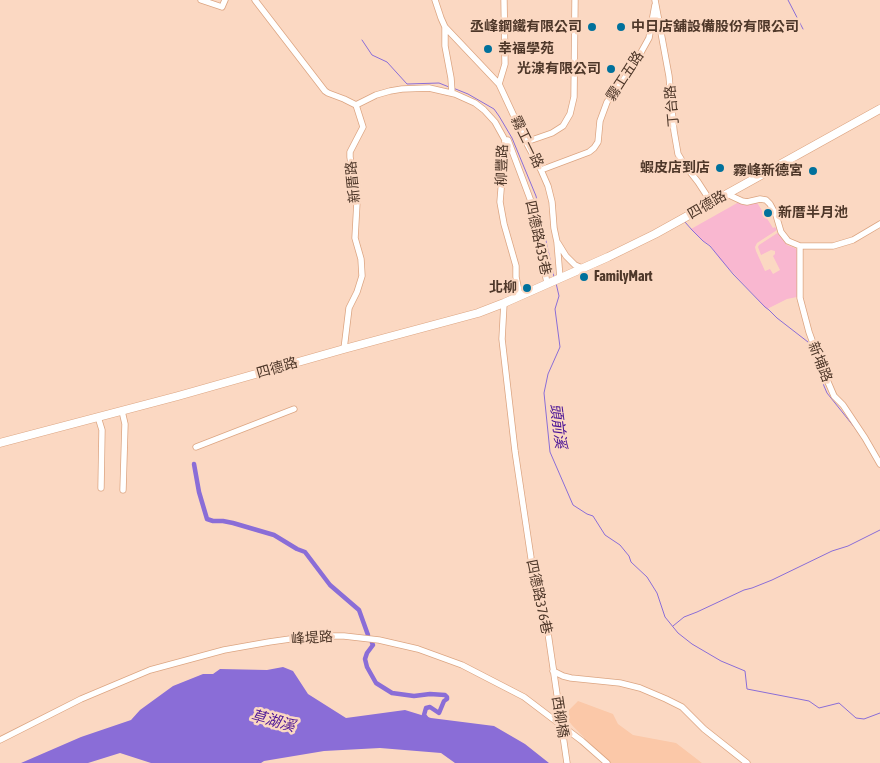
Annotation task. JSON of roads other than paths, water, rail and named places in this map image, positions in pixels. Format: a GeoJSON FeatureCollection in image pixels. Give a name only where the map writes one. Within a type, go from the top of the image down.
{"type":"FeatureCollection","features":[{"type":"Feature","properties":{"kind":"main road","name":"四德路"},"geometry":{"type":"LineString","coordinates":[[0,443],[178,396],[478,313],[504,304],[655,234],[880,110]]}},
{"type":"Feature","properties":{"kind":"street"},"geometry":{"type":"LineString","coordinates":[[201,0],[222,7],[225,0]]}},
{"type":"Feature","properties":{"kind":"street"},"geometry":{"type":"LineString","coordinates":[[255,0],[324,91],[356,105]]}},
{"type":"Feature","properties":{"kind":"street"},"geometry":{"type":"LineString","coordinates":[[436,0],[445,27],[452,93]]}},
{"type":"Feature","properties":{"kind":"street"},"geometry":{"type":"LineString","coordinates":[[499,84],[505,64],[504,0]]}},
{"type":"Feature","properties":{"kind":"street"},"geometry":{"type":"LineString","coordinates":[[526,142],[552,133],[563,126],[570,114],[574,97],[575,0]]}},
{"type":"Feature","properties":{"kind":"street","name":"霧工五路"},"geometry":{"type":"LineString","coordinates":[[541,170],[589,152],[594,148],[598,142],[600,121],[607,102],[634,65],[649,38],[655,2]]}},
{"type":"Feature","properties":{"kind":"street","name":"丁台路"},"geometry":{"type":"LineString","coordinates":[[655,2],[669,76],[678,154],[711,202]]}},
{"type":"Feature","properties":{"kind":"street","name":"霧工一路"},"geometry":{"type":"LineString","coordinates":[[445,27],[499,84],[548,186],[557,242],[554,281]]}},
{"type":"Feature","properties":{"kind":"street","name":"柳豐路"},"geometry":{"type":"LineString","coordinates":[[356,105],[376,95],[390,91],[429,88],[452,93],[475,103],[495,122],[505,140],[500,202],[516,266],[520,296]]}},
{"type":"Feature","properties":{"kind":"street","name":"新厝路"},"geometry":{"type":"LineString","coordinates":[[344,349],[349,308],[362,276],[361,259],[355,238],[356,202],[350,157],[350,152],[363,128],[356,105]]}},
{"type":"Feature","properties":{"kind":"street","name":"四德路435巷"},"geometry":{"type":"LineString","coordinates":[[505,140],[508,140],[532,204],[554,281]]}},
{"type":"Feature","properties":{"kind":"street"},"geometry":{"type":"LineString","coordinates":[[726,194],[747,202],[760,199],[766,200],[776,215],[781,232],[788,241],[800,246],[833,246],[845,243],[880,224]]}},
{"type":"Feature","properties":{"kind":"street"},"geometry":{"type":"LineString","coordinates":[[557,242],[566,256],[575,265],[582,268]]}},
{"type":"Feature","properties":{"kind":"street","name":"新埔路"},"geometry":{"type":"LineString","coordinates":[[800,246],[800,298],[809,332],[822,368],[834,396],[843,405],[880,464]]}},
{"type":"Feature","properties":{"kind":"street","name":"四德路376巷"},"geometry":{"type":"LineString","coordinates":[[504,304],[502,340],[515,451],[531,558],[539,601],[548,632],[553,671]]}},
{"type":"Feature","properties":{"kind":"street"},"geometry":{"type":"LineString","coordinates":[[196,447],[294,409]]}},
{"type":"Feature","properties":{"kind":"street"},"geometry":{"type":"LineString","coordinates":[[122,411],[125,424],[123,490]]}},
{"type":"Feature","properties":{"kind":"street"},"geometry":{"type":"LineString","coordinates":[[98,417],[102,430],[101,488]]}},
{"type":"Feature","properties":{"kind":"street","name":"峰堤路"},"geometry":{"type":"LineString","coordinates":[[0,740],[81,698],[150,670],[224,650],[269,642],[311,636],[344,636],[379,640],[427,652],[462,665],[524,697],[582,741],[607,763]]}},
{"type":"Feature","properties":{"kind":"street"},"geometry":{"type":"LineString","coordinates":[[553,671],[563,676],[620,684],[651,691],[682,707],[704,729],[747,763]]}},
{"type":"Feature","properties":{"kind":"street","name":"西柳橋"},"geometry":{"type":"LineString","coordinates":[[553,671],[567,763]]}},
{"type":"Feature","properties":{"kind":"water","name":"草湖溪"},"geometry":{"type":"Polygon","coordinates":[[[283,667],[293,671],[308,694],[346,718],[405,710],[431,718],[494,726],[525,744],[549,763],[455,763],[441,753],[380,748],[324,751],[261,763],[151,763],[120,753],[88,763],[21,763],[81,737],[131,720],[140,710],[173,686],[203,674],[213,674],[220,669],[267,670],[283,667]]]}},
{"type":"Feature","properties":{"kind":"waterway"},"geometry":{"type":"LineString","coordinates":[[788,0],[803,29]]}},
{"type":"Feature","properties":{"kind":"waterway","name":"頭前溪"},"geometry":{"type":"LineString","coordinates":[[362,40],[372,55],[387,62],[407,84],[439,83],[449,87]]}},
{"type":"Feature","properties":{"kind":"waterway","name":"頭前溪"},"geometry":{"type":"LineString","coordinates":[[453,88],[494,109],[512,138],[536,196],[554,277]]}},
{"type":"Feature","properties":{"kind":"waterway"},"geometry":{"type":"LineString","coordinates":[[685,222],[710,246],[733,274],[765,307],[808,342],[827,393],[866,444]]}},
{"type":"Feature","properties":{"kind":"waterway","name":"頭前溪"},"geometry":{"type":"LineString","coordinates":[[556,283],[559,296],[555,309],[560,347],[548,374],[544,393],[550,452],[573,505],[593,516],[605,535],[620,545],[629,556],[631,562],[647,577],[657,593],[665,617],[678,633],[692,644],[721,661],[745,671],[747,689],[809,701],[819,708],[839,703],[856,718],[864,719],[880,713]]}},
{"type":"Feature","properties":{"kind":"waterway"},"geometry":{"type":"LineString","coordinates":[[194,464],[199,492],[207,519],[233,523],[274,535],[305,552],[330,585],[359,610],[368,635]]}},
{"type":"Feature","properties":{"kind":"waterway"},"geometry":{"type":"LineString","coordinates":[[673,626],[684,617],[744,590],[772,580],[880,530]]}},
{"type":"Feature","properties":{"kind":"waterway"},"geometry":{"type":"LineString","coordinates":[[372,643],[373,645],[365,659],[367,667],[376,683],[392,693],[414,696],[445,695],[447,697],[439,713],[430,707],[426,708],[424,715],[427,719]]}},
{"type":"Feature","properties":{"kind":"place","name":"丞峰鋼鐵有限公司"},"geometry":{"type":"Point","coordinates":[592,27]}},
{"type":"Feature","properties":{"kind":"place","name":"中日店舖設備股份有限公司"},"geometry":{"type":"Point","coordinates":[621,27]}},
{"type":"Feature","properties":{"kind":"place","name":"幸福學苑"},"geometry":{"type":"Point","coordinates":[488,49]}},
{"type":"Feature","properties":{"kind":"place","name":"光湶有限公司"},"geometry":{"type":"Point","coordinates":[611,69]}},
{"type":"Feature","properties":{"kind":"place","name":"蝦皮店到店"},"geometry":{"type":"Point","coordinates":[720,168]}},
{"type":"Feature","properties":{"kind":"place","name":"霧峰新德宮"},"geometry":{"type":"Point","coordinates":[813,171]}},
{"type":"Feature","properties":{"kind":"place","name":"新厝半月池"},"geometry":{"type":"Point","coordinates":[768,213]}},
{"type":"Feature","properties":{"kind":"place","name":"FamilyMart"},"geometry":{"type":"Point","coordinates":[584,277]}},
{"type":"Feature","properties":{"kind":"place","name":"北柳"},"geometry":{"type":"Point","coordinates":[527,288]}}]}
